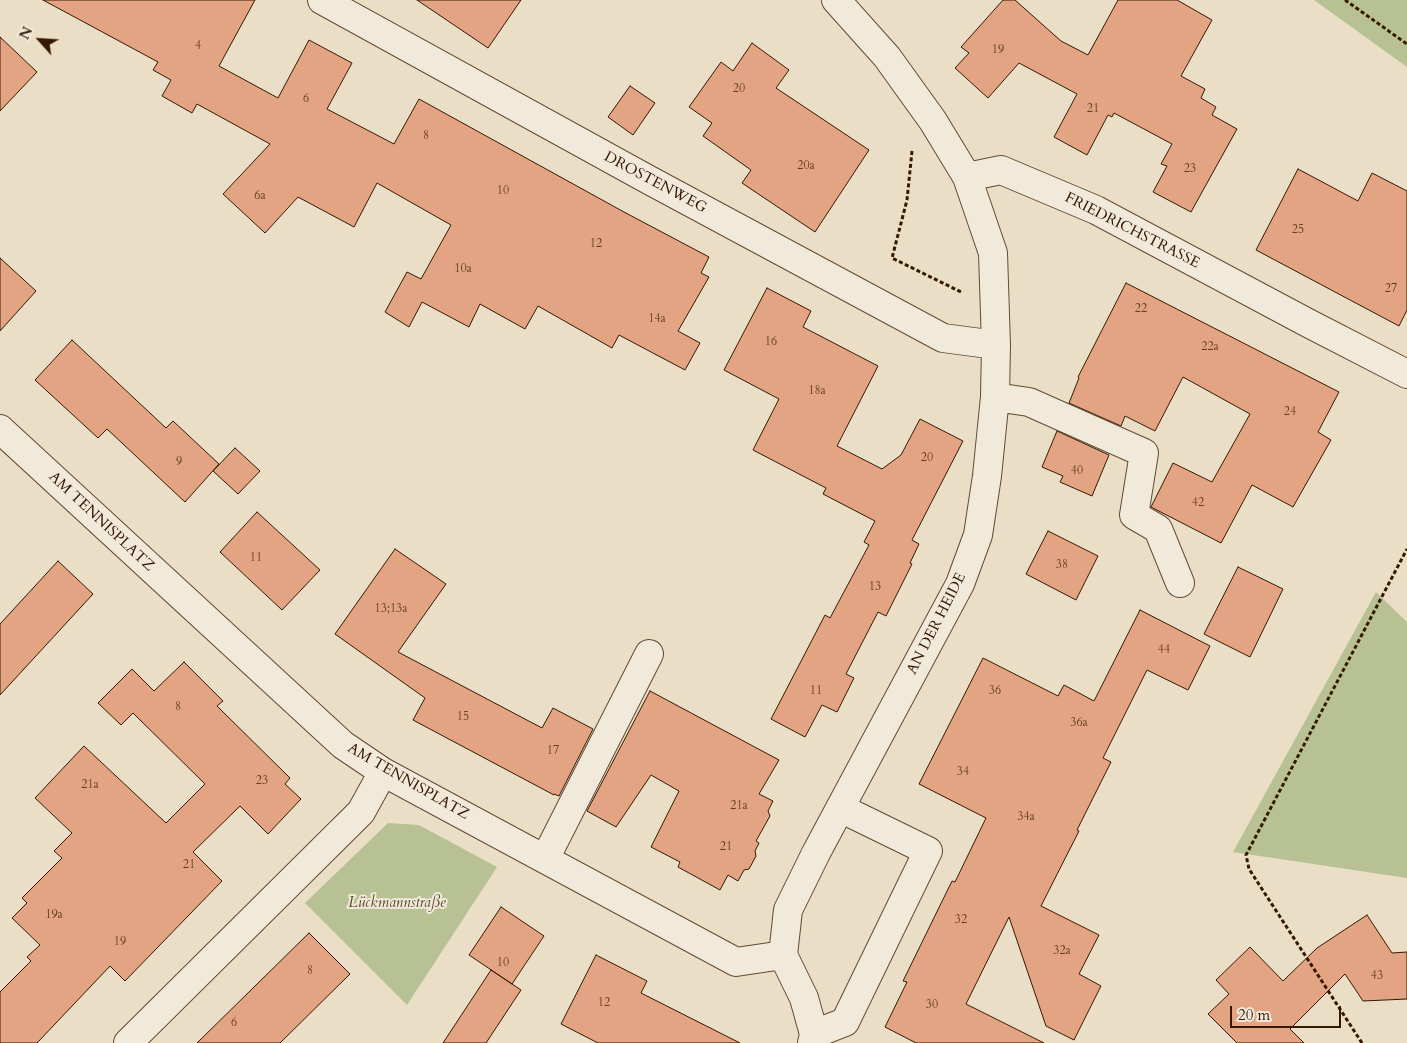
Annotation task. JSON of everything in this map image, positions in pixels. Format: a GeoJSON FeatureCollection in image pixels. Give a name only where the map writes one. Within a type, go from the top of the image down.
{"type":"FeatureCollection","features":[{"type":"Feature","properties":{"kind":"street","name":"DROSTENWEG"},"geometry":{"type":"LineString","coordinates":[[322,0],[649,180],[943,338],[996,345]]}},
{"type":"Feature","properties":{"kind":"street"},"geometry":{"type":"LineString","coordinates":[[836,0],[887,57],[933,120],[967,176]]}},
{"type":"Feature","properties":{"kind":"street","name":"FRIEDRICHSTRASSE"},"geometry":{"type":"LineString","coordinates":[[967,176],[1001,170],[1096,210],[1407,374]]}},
{"type":"Feature","properties":{"kind":"street","name":"AN DER HEIDE"},"geometry":{"type":"LineString","coordinates":[[784,955],[788,910],[840,808],[960,584],[978,535],[987,476],[994,397],[995,303],[993,253],[967,176]]}},
{"type":"Feature","properties":{"kind":"street"},"geometry":{"type":"LineString","coordinates":[[994,397],[1029,402],[1144,453],[1134,516],[1158,529],[1180,583]]}},
{"type":"Feature","properties":{"kind":"street","name":"AM TENNISPLATZ"},"geometry":{"type":"LineString","coordinates":[[0,429],[343,745],[383,772],[736,962],[784,955]]}},
{"type":"Feature","properties":{"kind":"street"},"geometry":{"type":"LineString","coordinates":[[545,859],[649,654]]}},
{"type":"Feature","properties":{"kind":"street"},"geometry":{"type":"LineString","coordinates":[[128,1043],[361,812],[383,772]]}},
{"type":"Feature","properties":{"kind":"street"},"geometry":{"type":"LineString","coordinates":[[784,955],[804,998],[813,1038],[845,1022],[928,851],[840,808]]}},
{"type":"Feature","properties":{"kind":"path"},"geometry":{"type":"LineString","coordinates":[[1345,0],[1407,44]]}},
{"type":"Feature","properties":{"kind":"path"},"geometry":{"type":"LineString","coordinates":[[933,120],[913,140],[906,200],[892,258],[955,291],[995,303]]}},
{"type":"Feature","properties":{"kind":"path"},"geometry":{"type":"LineString","coordinates":[[1362,1043],[1249,869],[1246,855],[1407,549]]}},
{"type":"Feature","properties":{"kind":"green space"},"geometry":{"type":"Polygon","coordinates":[[[1314,0],[1407,0],[1407,67],[1314,0]]]}},
{"type":"Feature","properties":{"kind":"green space"},"geometry":{"type":"Polygon","coordinates":[[[1376,592],[1407,622],[1407,878],[1233,852],[1376,592]]]}},
{"type":"Feature","properties":{"kind":"green space","name":"Lückmannstraße"},"geometry":{"type":"Polygon","coordinates":[[[388,823],[419,825],[497,867],[407,1005],[305,903],[388,823]]]}},
{"type":"Feature","properties":{"kind":"building"},"geometry":{"type":"Polygon","coordinates":[[[43,0],[255,0],[219,66],[278,98],[309,40],[352,63],[327,109],[394,144],[419,99],[709,257],[701,273],[709,277],[678,331],[700,343],[685,370],[619,335],[612,348],[538,306],[525,329],[480,304],[469,327],[422,302],[409,327],[385,312],[407,272],[421,279],[451,225],[377,183],[354,227],[298,197],[265,233],[223,194],[270,144],[197,104],[192,113],[162,96],[171,80],[153,70],[158,62],[43,0]]]}},
{"type":"Feature","properties":{"kind":"building"},"geometry":{"type":"Polygon","coordinates":[[[417,0],[521,0],[488,48],[417,0]]]}},
{"type":"Feature","properties":{"kind":"building"},"geometry":{"type":"Polygon","coordinates":[[[1003,0],[1015,0],[1061,41],[1088,55],[1118,0],[1177,0],[1212,20],[1181,76],[1205,89],[1201,98],[1216,107],[1212,115],[1237,129],[1191,212],[1153,192],[1167,166],[1161,164],[1172,144],[1114,113],[1112,117],[1108,115],[1087,155],[1054,137],[1077,94],[1019,63],[988,98],[955,68],[969,53],[961,47],[1003,0]]]}},
{"type":"Feature","properties":{"kind":"building"},"geometry":{"type":"Polygon","coordinates":[[[0,37],[37,72],[0,111],[0,37]]]}},
{"type":"Feature","properties":{"kind":"building"},"geometry":{"type":"Polygon","coordinates":[[[752,43],[789,70],[776,88],[869,150],[815,232],[742,183],[751,170],[703,136],[712,123],[689,107],[721,62],[733,71],[752,43]]]}},
{"type":"Feature","properties":{"kind":"building"},"geometry":{"type":"Polygon","coordinates":[[[630,86],[655,103],[633,135],[608,117],[630,86]]]}},
{"type":"Feature","properties":{"kind":"building"},"geometry":{"type":"Polygon","coordinates":[[[1298,169],[1358,201],[1372,173],[1407,191],[1407,310],[1399,326],[1256,250],[1298,169]]]}},
{"type":"Feature","properties":{"kind":"building"},"geometry":{"type":"Polygon","coordinates":[[[0,258],[36,291],[0,331],[0,258]]]}},
{"type":"Feature","properties":{"kind":"building"},"geometry":{"type":"Polygon","coordinates":[[[1126,283],[1339,392],[1318,432],[1331,440],[1293,507],[1252,485],[1221,543],[1151,507],[1173,463],[1212,482],[1250,414],[1183,377],[1155,431],[1125,416],[1121,426],[1069,403],[1078,377],[1126,283]]]}},
{"type":"Feature","properties":{"kind":"building"},"geometry":{"type":"Polygon","coordinates":[[[767,288],[811,311],[803,327],[878,366],[837,446],[882,469],[901,455],[920,419],[963,441],[912,540],[919,544],[910,563],[912,564],[886,616],[878,612],[846,674],[854,678],[837,712],[822,705],[805,737],[771,719],[825,615],[830,618],[869,545],[864,542],[875,521],[823,494],[826,488],[753,450],[779,399],[724,370],[767,288]]]}},
{"type":"Feature","properties":{"kind":"building"},"geometry":{"type":"Polygon","coordinates":[[[72,340],[166,428],[173,421],[219,464],[185,502],[107,429],[98,438],[35,380],[72,340]]]}},
{"type":"Feature","properties":{"kind":"building"},"geometry":{"type":"Polygon","coordinates":[[[1057,431],[1109,455],[1092,496],[1060,482],[1063,476],[1042,467],[1057,431]]]}},
{"type":"Feature","properties":{"kind":"building"},"geometry":{"type":"Polygon","coordinates":[[[235,448],[260,471],[238,494],[213,471],[235,448]]]}},
{"type":"Feature","properties":{"kind":"building"},"geometry":{"type":"Polygon","coordinates":[[[257,512],[320,570],[282,610],[220,552],[257,512]]]}},
{"type":"Feature","properties":{"kind":"building"},"geometry":{"type":"Polygon","coordinates":[[[1048,531],[1098,556],[1076,600],[1026,574],[1048,531]]]}},
{"type":"Feature","properties":{"kind":"building"},"geometry":{"type":"Polygon","coordinates":[[[395,549],[446,584],[398,652],[542,728],[553,708],[593,729],[559,796],[413,720],[425,698],[335,634],[395,549]]]}},
{"type":"Feature","properties":{"kind":"building"},"geometry":{"type":"Polygon","coordinates":[[[58,561],[93,594],[0,695],[0,624],[58,561]]]}},
{"type":"Feature","properties":{"kind":"building"},"geometry":{"type":"Polygon","coordinates":[[[1238,567],[1283,589],[1250,657],[1204,634],[1238,567]]]}},
{"type":"Feature","properties":{"kind":"building"},"geometry":{"type":"Polygon","coordinates":[[[1140,610],[1210,646],[1188,690],[1147,670],[1103,758],[1111,762],[1041,906],[1099,935],[1079,974],[1101,986],[1074,1040],[1046,1026],[1009,917],[966,1004],[1044,1043],[916,1043],[885,1027],[907,982],[903,981],[952,881],[955,882],[986,818],[919,784],[983,658],[1058,696],[1064,685],[1094,701],[1140,610]]]}},
{"type":"Feature","properties":{"kind":"building"},"geometry":{"type":"Polygon","coordinates":[[[184,662],[223,701],[217,706],[290,778],[285,784],[301,799],[268,834],[240,806],[193,852],[222,881],[125,981],[110,966],[37,1043],[0,1043],[0,992],[31,961],[27,957],[40,945],[12,918],[27,903],[22,898],[62,858],[54,851],[72,833],[35,798],[84,746],[166,823],[205,784],[133,713],[121,725],[98,703],[132,669],[154,691],[184,662]]]}},
{"type":"Feature","properties":{"kind":"building"},"geometry":{"type":"Polygon","coordinates":[[[650,691],[779,760],[759,794],[773,801],[768,811],[770,816],[756,841],[759,843],[755,851],[756,856],[749,869],[744,870],[738,881],[728,875],[720,890],[678,867],[680,862],[651,847],[679,791],[651,775],[616,827],[587,811],[650,691]]]}},
{"type":"Feature","properties":{"kind":"building"},"geometry":{"type":"Polygon","coordinates":[[[501,907],[544,936],[512,984],[469,955],[501,907]]]}},
{"type":"Feature","properties":{"kind":"building"},"geometry":{"type":"Polygon","coordinates":[[[1367,915],[1392,953],[1407,952],[1407,999],[1363,1001],[1345,974],[1290,1029],[1304,1043],[1237,1043],[1208,1014],[1229,994],[1216,980],[1250,947],[1283,981],[1317,948],[1367,915]]]}},
{"type":"Feature","properties":{"kind":"building"},"geometry":{"type":"Polygon","coordinates":[[[309,933],[350,974],[280,1043],[197,1043],[309,933]]]}},
{"type":"Feature","properties":{"kind":"building"},"geometry":{"type":"Polygon","coordinates":[[[596,955],[647,981],[641,993],[740,1043],[598,1043],[561,1024],[596,955]]]}},
{"type":"Feature","properties":{"kind":"building"},"geometry":{"type":"Polygon","coordinates":[[[491,970],[521,990],[486,1043],[443,1043],[491,970]]]}}]}
